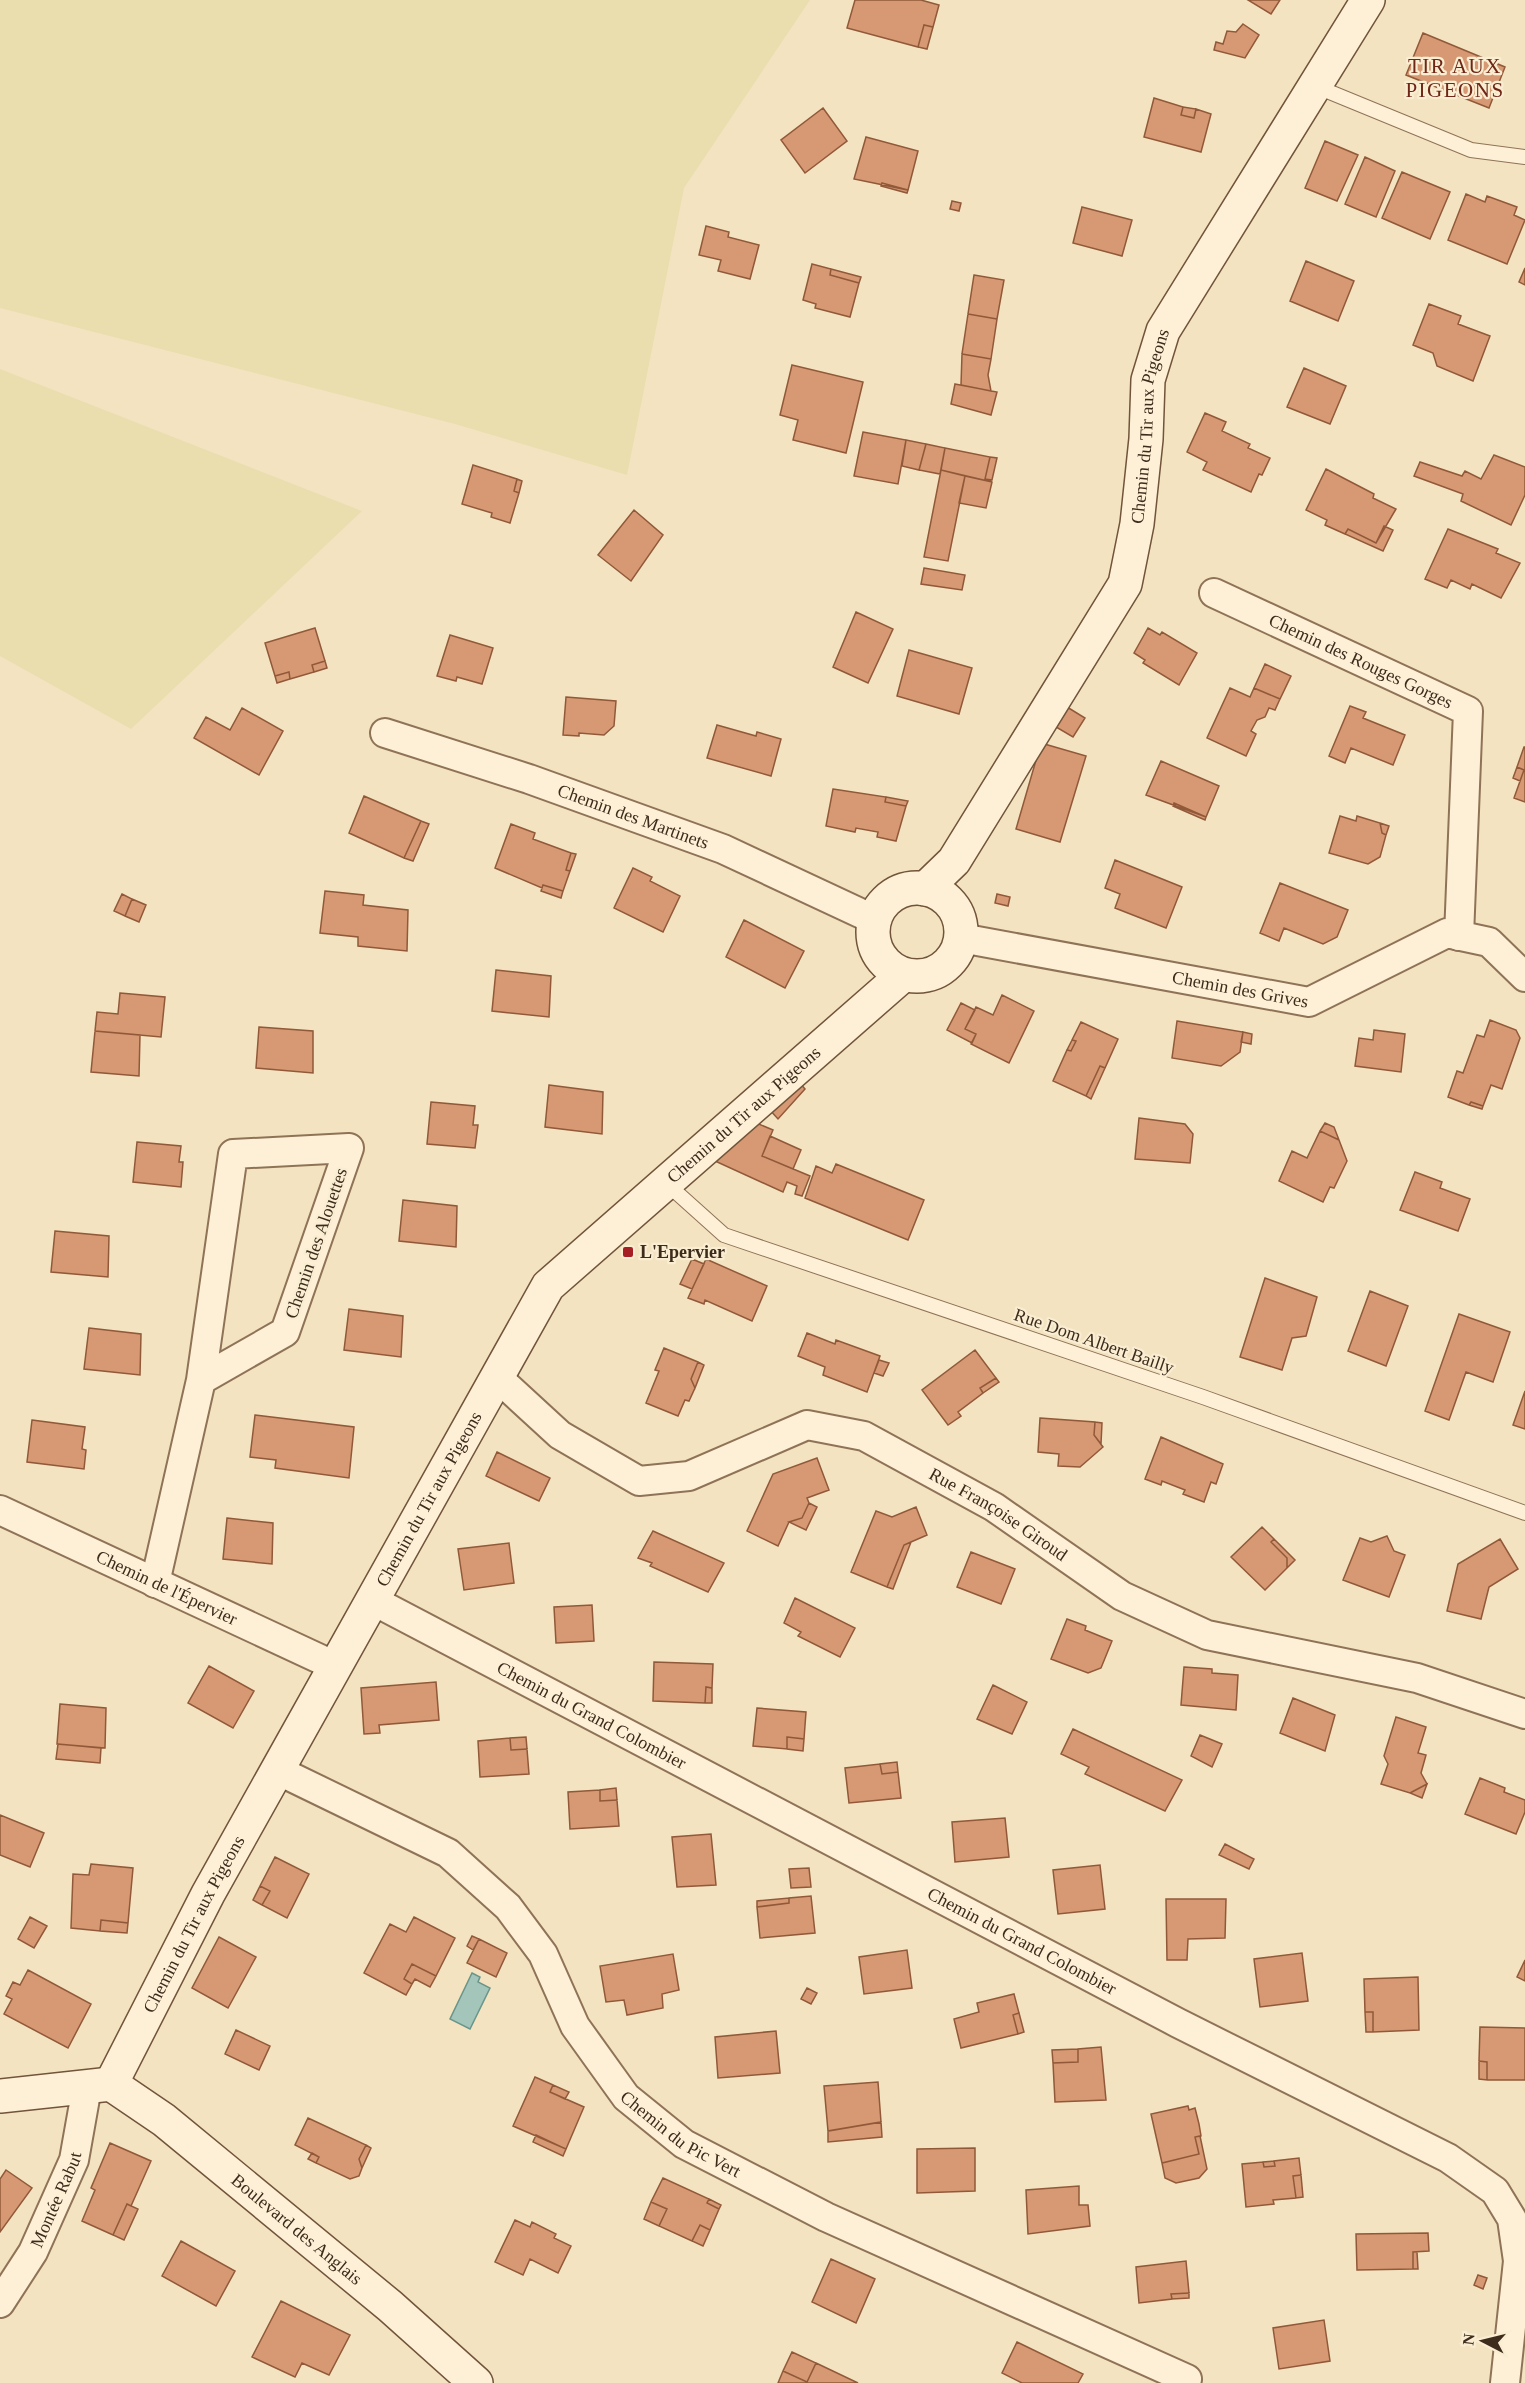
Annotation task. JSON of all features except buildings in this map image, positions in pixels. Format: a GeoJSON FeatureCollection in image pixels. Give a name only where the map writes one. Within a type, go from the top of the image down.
{"type":"FeatureCollection","features":[{"type":"Feature","properties":{"kind":"street","name":"Chemin du Tir aux Pigeons"},"geometry":{"type":"LineString","coordinates":[[935,893],[1125,584],[1137,524],[1146,439],[1148,380],[1163,331],[1368,0]]}},
{"type":"Feature","properties":{"kind":"street","name":"Chemin des Rouges Gorges"},"geometry":{"type":"LineString","coordinates":[[1214,593],[1468,711],[1459,936]]}},
{"type":"Feature","properties":{"kind":"street","name":"Chemin des Martinets"},"geometry":{"type":"LineString","coordinates":[[385,733],[529,779],[723,849],[875,920]]}},
{"type":"Feature","properties":{"kind":"street"},"geometry":{"type":"LineString","coordinates":[[913,888],[935,893],[958,915],[961,938],[951,962],[928,976],[893,968],[874,942],[875,920],[888,898],[913,888]]}},
{"type":"Feature","properties":{"kind":"street","name":"Chemin des Grives"},"geometry":{"type":"LineString","coordinates":[[961,938],[1309,1002],[1447,933],[1489,942],[1525,977]]}},
{"type":"Feature","properties":{"kind":"street","name":"Chemin du Tir aux Pigeons"},"geometry":{"type":"LineString","coordinates":[[99,2085],[548,1286],[865,1006],[893,968]]}},
{"type":"Feature","properties":{"kind":"street","name":"Chemin des Alouettes"},"geometry":{"type":"LineString","coordinates":[[155,1582],[201,1380],[233,1154],[349,1148],[285,1332],[201,1380]]}},
{"type":"Feature","properties":{"kind":"street","name":"Rue Françoise Giroud"},"geometry":{"type":"LineString","coordinates":[[498,1378],[560,1435],[639,1481],[689,1476],[807,1425],[864,1436],[994,1508],[1122,1596],[1207,1635],[1417,1678],[1525,1714]]}},
{"type":"Feature","properties":{"kind":"street","name":"Chemin de l'Épervier"},"geometry":{"type":"LineString","coordinates":[[0,1510],[335,1666]]}},
{"type":"Feature","properties":{"kind":"street","name":"Chemin du Grand Colombier"},"geometry":{"type":"LineString","coordinates":[[372,1600],[1178,2023],[1448,2158],[1495,2191],[1512,2218],[1518,2261],[1505,2383]]}},
{"type":"Feature","properties":{"kind":"street","name":"Chemin du Pic Vert"},"geometry":{"type":"LineString","coordinates":[[277,1770],[448,1853],[508,1907],[543,1954],[575,2026],[626,2097],[684,2144],[826,2217],[1187,2379]]}},
{"type":"Feature","properties":{"kind":"street"},"geometry":{"type":"LineString","coordinates":[[0,2096],[99,2085]]}},
{"type":"Feature","properties":{"kind":"street","name":"Montée Rabut"},"geometry":{"type":"LineString","coordinates":[[0,2303],[33,2252],[74,2160],[99,2085]]}},
{"type":"Feature","properties":{"kind":"street","name":"Boulevard des Anglais"},"geometry":{"type":"LineString","coordinates":[[99,2085],[164,2120],[390,2306],[476,2383]]}},
{"type":"Feature","properties":{"kind":"lane"},"geometry":{"type":"LineString","coordinates":[[1316,86],[1471,150],[1525,157]]}},
{"type":"Feature","properties":{"kind":"lane","name":"Rue Dom Albert Bailly"},"geometry":{"type":"LineString","coordinates":[[665,1182],[724,1235],[1203,1397],[1525,1513]]}},
{"type":"Feature","properties":{"kind":"shaded area"},"geometry":{"type":"Polygon","coordinates":[[[0,0],[810,0],[684,188],[627,475],[455,424],[0,308],[0,0]]]}},
{"type":"Feature","properties":{"kind":"shaded area"},"geometry":{"type":"Polygon","coordinates":[[[0,369],[362,511],[131,729],[0,656],[0,369]]]}},
{"type":"Feature","properties":{"kind":"water"},"geometry":{"type":"Polygon","coordinates":[[[472,1973],[480,1977],[478,1982],[490,1988],[470,2029],[450,2019],[472,1973]]]}},
{"type":"Feature","properties":{"kind":"place","name":"L'Epervier"},"geometry":{"type":"Point","coordinates":[628,1252]}},
{"type":"Feature","properties":{"kind":"district","name":"TIR AUX PIGEONS"},"geometry":{"type":"Point","coordinates":[1455,78]}}]}
